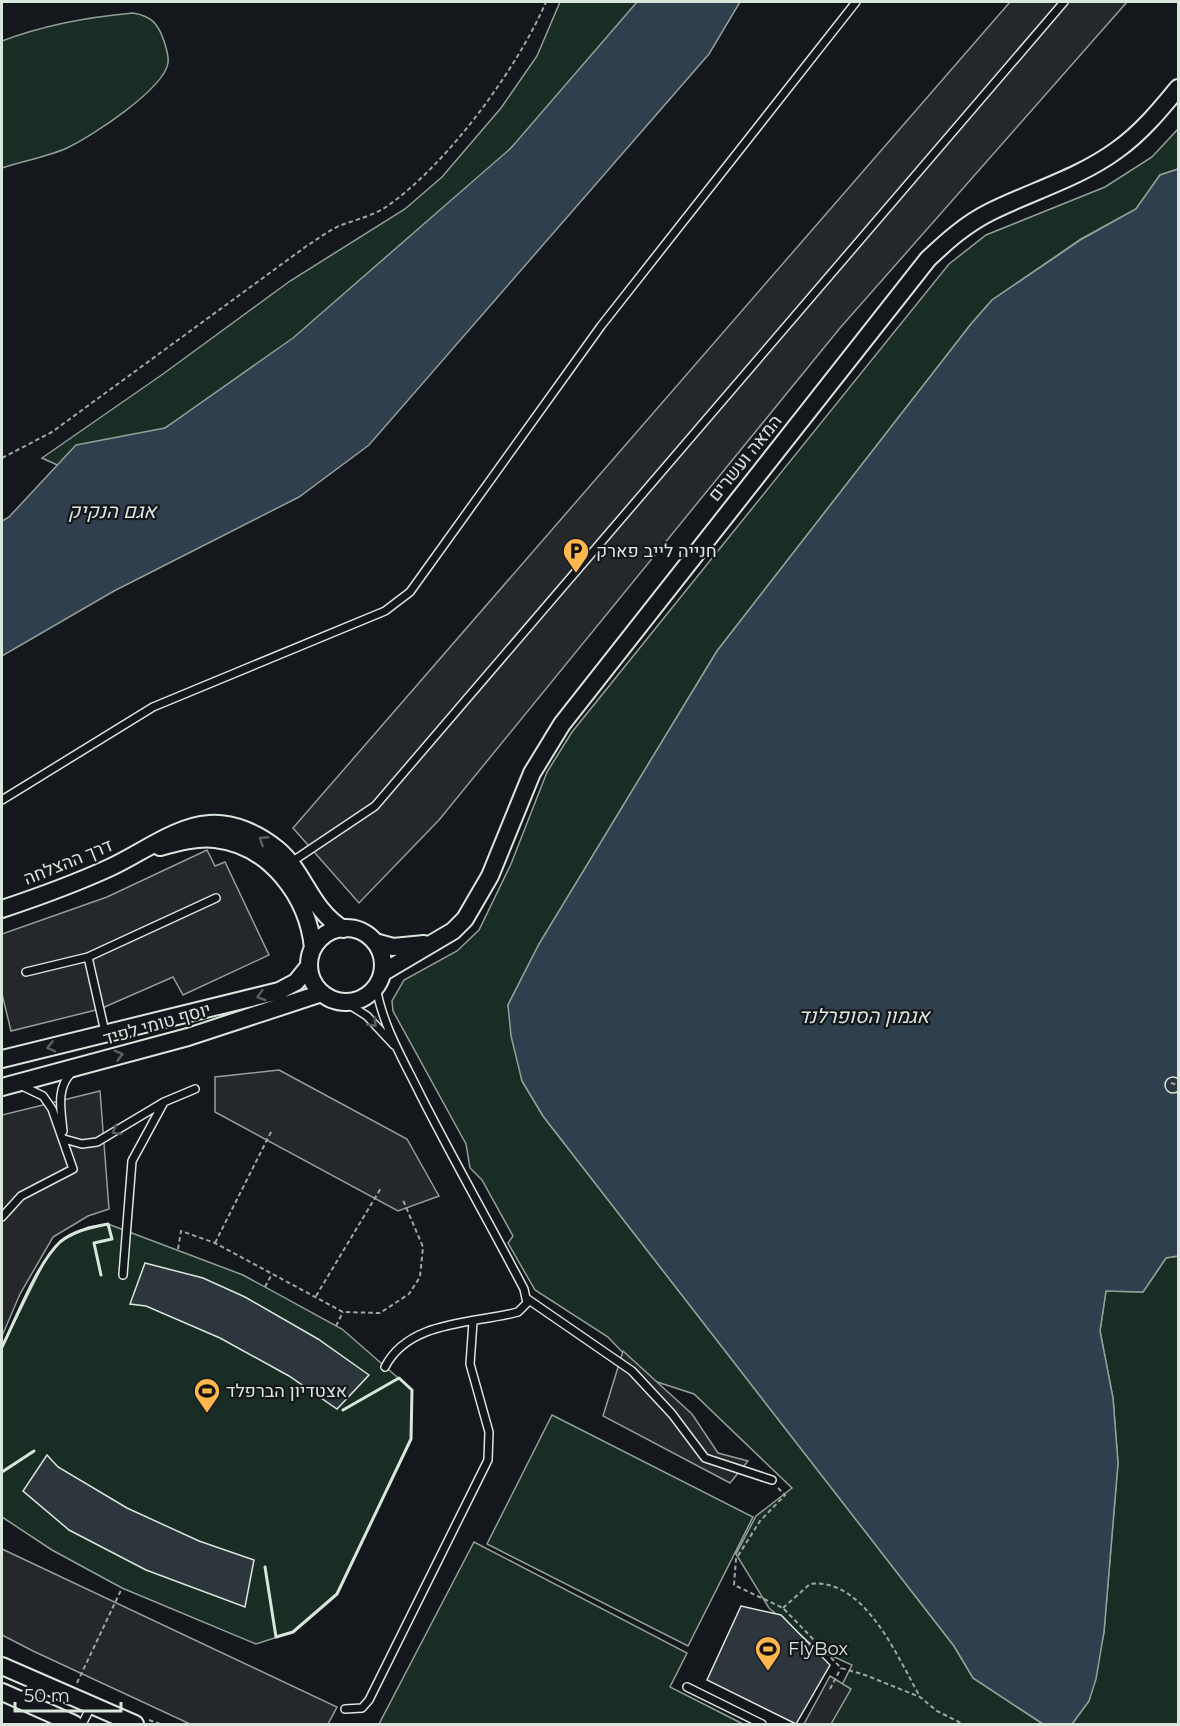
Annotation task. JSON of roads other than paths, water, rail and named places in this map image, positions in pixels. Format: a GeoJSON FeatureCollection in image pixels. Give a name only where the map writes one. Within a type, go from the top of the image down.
{"type":"FeatureCollection","features":[{"type":"Feature","properties":{"kind":"street","name":"המאה ועשרים"},"geometry":{"type":"LineString","coordinates":[[379,980],[453,931],[477,899],[490,876],[532,773],[562,724],[928,259],[947,241],[981,217],[1079,173],[1117,151],[1179,88]]}},
{"type":"Feature","properties":{"kind":"street","name":"דרך ההצלחה"},"geometry":{"type":"LineString","coordinates":[[2,909],[55,891],[147,850],[178,830],[212,823],[244,830],[277,849],[290,862],[325,917],[343,929]]}},
{"type":"Feature","properties":{"kind":"street","name":"דרך ההצלחה"},"geometry":{"type":"LineString","coordinates":[[147,850],[183,841],[214,839],[249,849],[267,861],[292,889],[303,907],[312,933],[313,948]]}},
{"type":"Feature","properties":{"kind":"street"},"geometry":{"type":"LineString","coordinates":[[375,942],[380,951],[379,980],[368,995],[345,1002],[332,1000],[322,993],[312,981],[309,966],[313,948],[326,935],[343,929],[355,930],[375,942],[393,947],[437,942]]}},
{"type":"Feature","properties":{"kind":"street","name":"יוסף טומי לפיד"},"geometry":{"type":"LineString","coordinates":[[2,1059],[279,991],[296,981],[309,966]]}},
{"type":"Feature","properties":{"kind":"street","name":"יוסף טומי לפיד"},"geometry":{"type":"LineString","coordinates":[[9,1085],[188,1037],[322,993]]}},
{"type":"Feature","properties":{"kind":"street"},"geometry":{"type":"LineString","coordinates":[[2,1666],[135,1725]]}},
{"type":"Feature","properties":{"kind":"street"},"geometry":{"type":"LineString","coordinates":[[2,1692],[74,1725]]}},
{"type":"Feature","properties":{"kind":"lane"},"geometry":{"type":"LineString","coordinates":[[2,800],[153,707],[385,611],[410,592],[601,326],[856,2]]}},
{"type":"Feature","properties":{"kind":"lane"},"geometry":{"type":"LineString","coordinates":[[290,862],[375,806],[1064,2]]}},
{"type":"Feature","properties":{"kind":"lane"},"geometry":{"type":"LineString","coordinates":[[26,972],[88,957],[216,898]]}},
{"type":"Feature","properties":{"kind":"lane"},"geometry":{"type":"LineString","coordinates":[[88,957],[105,1034]]}},
{"type":"Feature","properties":{"kind":"lane"},"geometry":{"type":"LineString","coordinates":[[379,980],[379,1005],[398,1049],[526,1298],[632,1371],[672,1414],[705,1458],[772,1480]]}},
{"type":"Feature","properties":{"kind":"lane"},"geometry":{"type":"LineString","coordinates":[[345,1002],[367,1016],[398,1049]]}},
{"type":"Feature","properties":{"kind":"lane"},"geometry":{"type":"LineString","coordinates":[[64,1139],[60,1094],[65,1080],[77,1067]]}},
{"type":"Feature","properties":{"kind":"lane"},"geometry":{"type":"LineString","coordinates":[[2,1217],[21,1196],[73,1169],[52,1109],[43,1096],[9,1085]]}},
{"type":"Feature","properties":{"kind":"lane"},"geometry":{"type":"LineString","coordinates":[[64,1139],[82,1144],[97,1142],[165,1102],[195,1089]]}},
{"type":"Feature","properties":{"kind":"lane"},"geometry":{"type":"LineString","coordinates":[[123,1275],[132,1161],[165,1102]]}},
{"type":"Feature","properties":{"kind":"lane"},"geometry":{"type":"LineString","coordinates":[[385,1367],[393,1353],[412,1337],[434,1329],[518,1312],[524,1309],[526,1298]]}},
{"type":"Feature","properties":{"kind":"lane"},"geometry":{"type":"LineString","coordinates":[[345,1708],[362,1708],[369,1700],[488,1460],[489,1432],[470,1364],[473,1322]]}},
{"type":"Feature","properties":{"kind":"lane"},"geometry":{"type":"LineString","coordinates":[[687,1687],[762,1725]]}},
{"type":"Feature","properties":{"kind":"lane"},"geometry":{"type":"LineString","coordinates":[[82,1725],[92,1705]]}},
{"type":"Feature","properties":{"kind":"water","name":"אגם הנקיק"},"geometry":{"type":"Polygon","coordinates":[[[637,2],[740,2],[709,54],[369,445],[299,497],[114,591],[2,656],[2,521],[9,517],[76,445],[165,428],[293,338],[511,148],[637,2]]]}},
{"type":"Feature","properties":{"kind":"water","name":"אגמון הסופרלנד"},"geometry":{"type":"Polygon","coordinates":[[[1178,169],[1178,1256],[1166,1258],[1143,1292],[1106,1291],[1100,1331],[1113,1398],[1118,1463],[1104,1632],[1096,1679],[1089,1701],[1072,1724],[1043,1724],[973,1678],[954,1646],[543,1116],[522,1081],[511,1036],[508,1005],[539,944],[717,651],[971,324],[992,300],[1082,239],[1136,209],[1160,175],[1178,169]]]}},
{"type":"Feature","properties":{"kind":"place","name":"חנייה לייב פארק"},"geometry":{"type":"Point","coordinates":[576,574]}},
{"type":"Feature","properties":{"kind":"place","name":"אצטדיון הברפלד"},"geometry":{"type":"Point","coordinates":[207,1414]}},
{"type":"Feature","properties":{"kind":"place","name":"FlyBox"},"geometry":{"type":"Point","coordinates":[768,1672]}}]}
